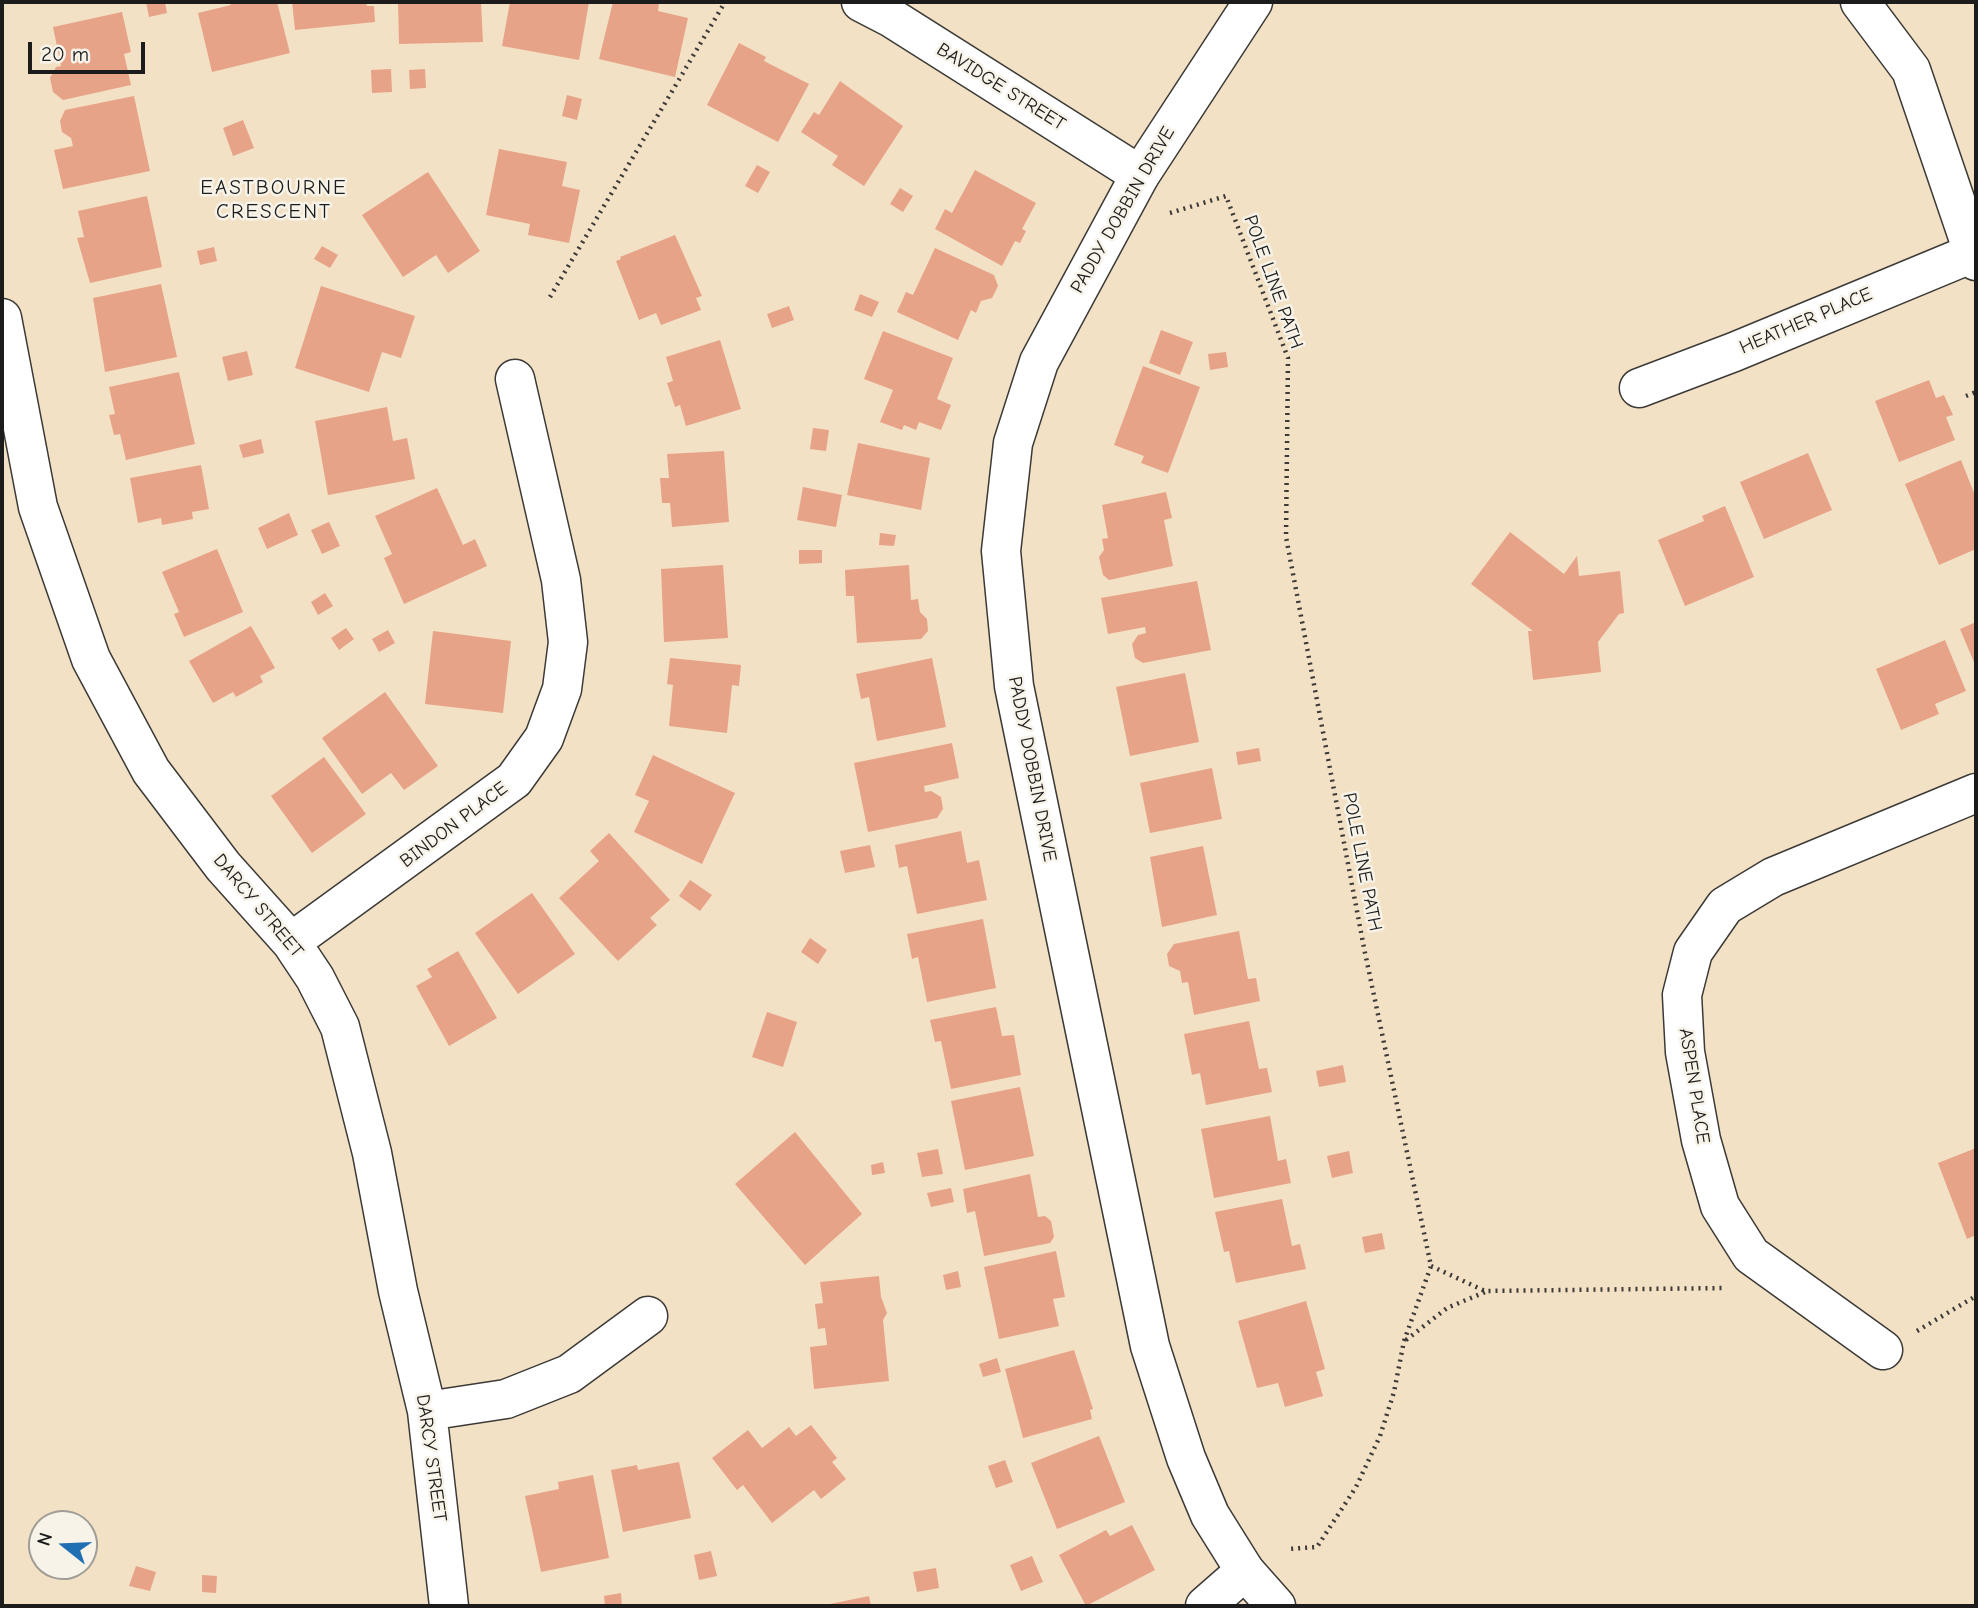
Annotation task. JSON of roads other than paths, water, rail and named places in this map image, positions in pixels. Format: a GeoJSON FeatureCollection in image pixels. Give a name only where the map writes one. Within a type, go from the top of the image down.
{"type":"FeatureCollection","features":[{"type":"Feature","properties":{"kind":"street","name":"BAVIDGE STREET"},"geometry":{"type":"LineString","coordinates":[[861,2],[890,17],[1140,175]]}},
{"type":"Feature","properties":{"kind":"street","name":"PADDY DOBBIN DRIVE"},"geometry":{"type":"LineString","coordinates":[[1253,2],[1140,175],[1039,362],[1013,443],[1001,551],[1017,699],[1150,1346],[1169,1410],[1205,1504],[1245,1571],[1276,1606]]}},
{"type":"Feature","properties":{"kind":"street"},"geometry":{"type":"LineString","coordinates":[[1860,2],[1911,70],[1975,257]]}},
{"type":"Feature","properties":{"kind":"street","name":"HEATHER PLACE"},"geometry":{"type":"LineString","coordinates":[[1639,388],[1975,257]]}},
{"type":"Feature","properties":{"kind":"street","name":"DARCY STREET"},"geometry":{"type":"LineString","coordinates":[[2,318],[38,507],[92,659],[151,771],[223,866],[290,942],[314,978],[340,1027],[372,1153],[398,1291],[427,1411],[449,1606]]}},
{"type":"Feature","properties":{"kind":"street","name":"BINDON PLACE"},"geometry":{"type":"LineString","coordinates":[[290,942],[514,780],[544,738],[562,689],[568,642],[561,580],[515,379]]}},
{"type":"Feature","properties":{"kind":"street","name":"ASPEN PLACE"},"geometry":{"type":"LineString","coordinates":[[1883,1350],[1751,1255],[1720,1206],[1702,1140],[1687,1065],[1682,995],[1693,952],[1725,906],[1773,877],[1976,793]]}},
{"type":"Feature","properties":{"kind":"street"},"geometry":{"type":"LineString","coordinates":[[427,1411],[506,1399],[569,1374],[649,1316]]}},
{"type":"Feature","properties":{"kind":"street"},"geometry":{"type":"LineString","coordinates":[[1205,1606],[1245,1571]]}},
{"type":"Feature","properties":{"kind":"district","name":"EASTBOURNE CRESCENT"},"geometry":{"type":"Point","coordinates":[274,200]}}]}
